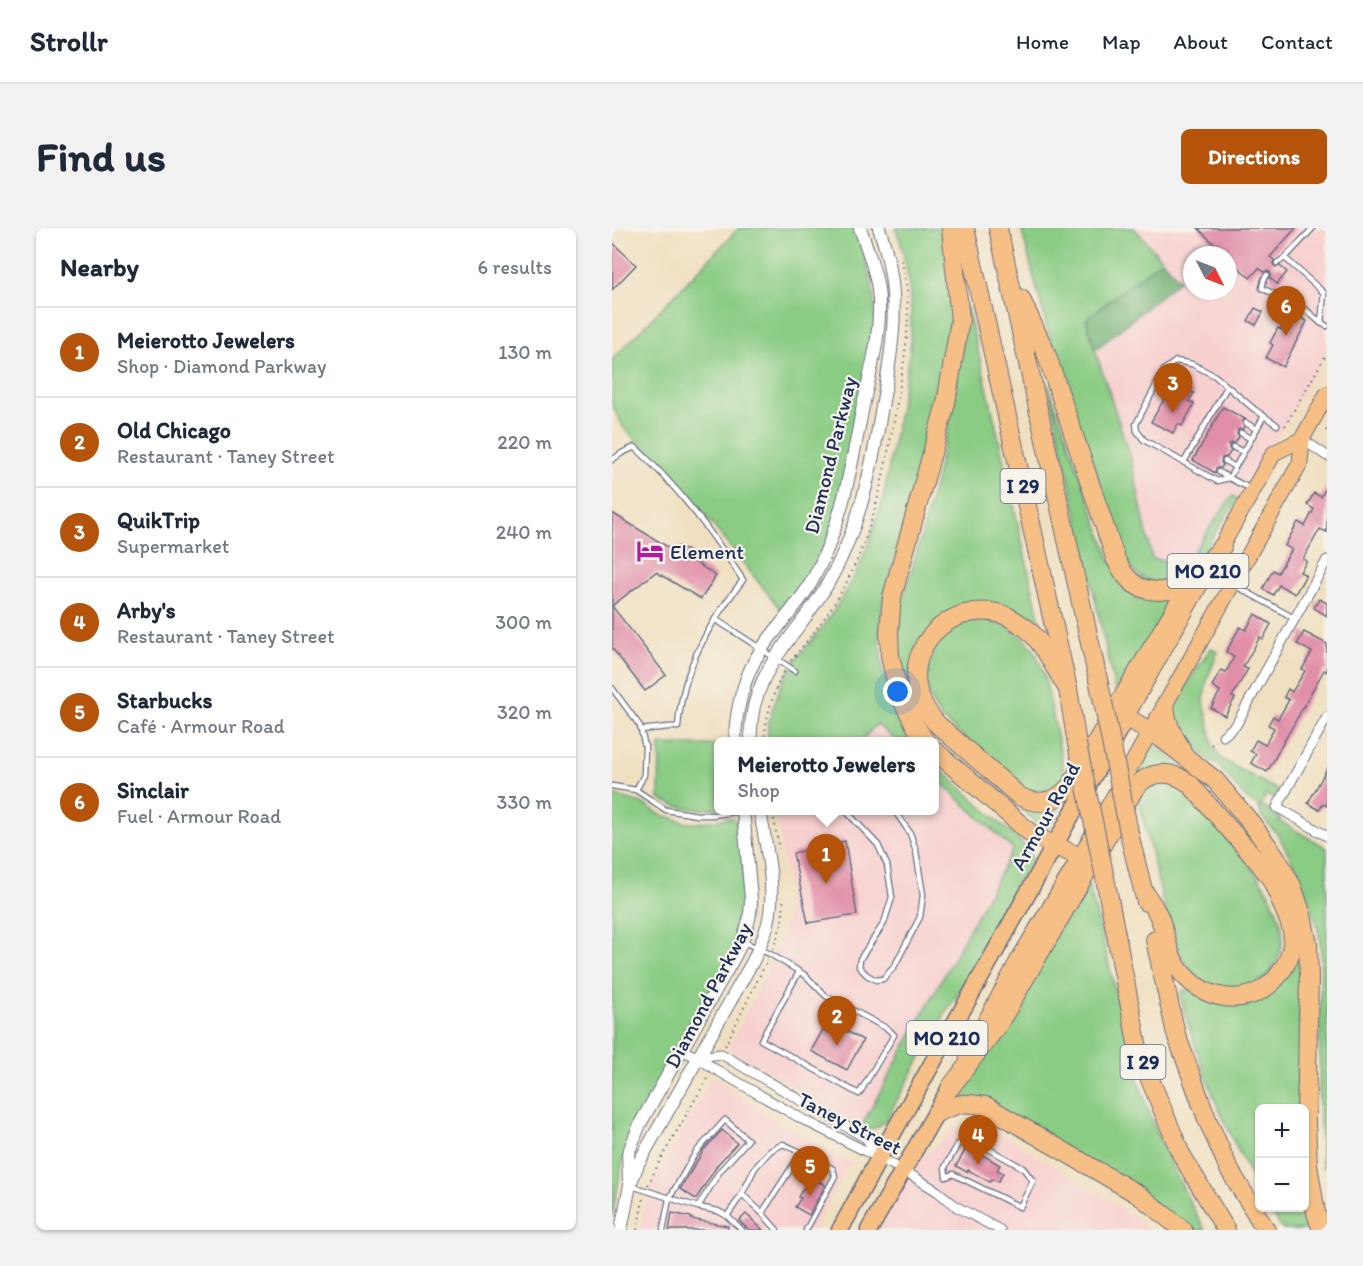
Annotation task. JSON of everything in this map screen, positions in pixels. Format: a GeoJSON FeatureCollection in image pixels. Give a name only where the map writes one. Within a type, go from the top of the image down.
{"type":"FeatureCollection","features":[{"type":"Feature","properties":{"kind":"highway"},"geometry":{"type":"LineString","coordinates":[[923,737],[899,693],[890,656],[889,632],[892,597],[946,403],[960,320],[951,228]]}},
{"type":"Feature","properties":{"kind":"highway","name":"I 29"},"geometry":{"type":"LineString","coordinates":[[966,228],[1068,689],[1139,1053],[1181,1154],[1226,1230]]}},
{"type":"Feature","properties":{"kind":"highway","name":"I 29"},"geometry":{"type":"LineString","coordinates":[[998,228],[1103,702],[1131,842],[1176,1034],[1207,1119],[1229,1169],[1266,1230]]}},
{"type":"Feature","properties":{"kind":"highway"},"geometry":{"type":"LineString","coordinates":[[1006,269],[1046,354],[1116,560],[1127,578],[1145,590],[1167,591],[1179,588],[1188,583],[1217,555]]}},
{"type":"Feature","properties":{"kind":"highway"},"geometry":{"type":"LineString","coordinates":[[1068,689],[1032,633],[1008,616],[998,614],[973,612],[951,618],[932,634],[917,663],[917,686],[920,698],[936,723],[1019,796],[1034,802],[1048,801],[1065,792],[1070,786],[1181,599],[1217,555]]}},
{"type":"Feature","properties":{"kind":"highway"},"geometry":{"type":"LineString","coordinates":[[1165,705],[1171,732],[1185,755]]}},
{"type":"Feature","properties":{"kind":"highway"},"geometry":{"type":"LineString","coordinates":[[1126,717],[1185,755],[1215,780],[1251,823],[1293,886],[1308,944],[1306,1123],[1308,1165],[1316,1213],[1322,1230]]}},
{"type":"Feature","properties":{"kind":"highway","name":"Armour Road"},"geometry":{"type":"LineString","coordinates":[[840,1230],[1126,717]]}},
{"type":"Feature","properties":{"kind":"highway"},"geometry":{"type":"LineString","coordinates":[[939,754],[1034,836],[1080,857]]}},
{"type":"Feature","properties":{"kind":"highway"},"geometry":{"type":"LineString","coordinates":[[950,1088],[998,1025],[1135,788],[1140,782],[1153,775],[1174,775],[1191,785],[1249,851],[1270,879],[1292,930],[1292,947],[1285,966],[1274,981],[1250,995],[1224,997],[1199,988],[1182,973],[1170,955],[1159,916],[1144,891]]}},
{"type":"Feature","properties":{"kind":"highway","name":"MO 210"},"geometry":{"type":"LineString","coordinates":[[869,1230],[950,1088]]}},
{"type":"Feature","properties":{"kind":"highway"},"geometry":{"type":"LineString","coordinates":[[936,1113],[967,1102],[986,1106],[1139,1195],[1183,1230]]}},
{"type":"Feature","properties":{"kind":"main road"},"geometry":{"type":"LineString","coordinates":[[1302,439],[1327,394]]}},
{"type":"Feature","properties":{"kind":"main road","name":"Armour Road"},"geometry":{"type":"LineString","coordinates":[[1126,717],[1274,453],[1302,439]]}},
{"type":"Feature","properties":{"kind":"main road","name":"MO 210"},"geometry":{"type":"LineString","coordinates":[[950,1088],[1018,960],[1080,857],[1300,463],[1302,439]]}},
{"type":"Feature","properties":{"kind":"street","name":"Diamond Parkway"},"geometry":{"type":"LineString","coordinates":[[735,737],[735,726],[748,676],[761,650],[798,603],[811,582],[824,557],[843,504],[876,346],[878,317],[878,290],[869,252],[860,228]]}},
{"type":"Feature","properties":{"kind":"street","name":"Diamond Parkway"},"geometry":{"type":"LineString","coordinates":[[751,737],[752,711],[760,687],[774,658],[828,584],[855,523],[867,484],[894,334],[894,295],[891,272],[879,228]]}},
{"type":"Feature","properties":{"kind":"street"},"geometry":{"type":"LineString","coordinates":[[1302,439],[1327,456]]}},
{"type":"Feature","properties":{"kind":"street"},"geometry":{"type":"LineString","coordinates":[[1223,736],[1236,725],[1327,560]]}},
{"type":"Feature","properties":{"kind":"street"},"geometry":{"type":"LineString","coordinates":[[1327,717],[1277,807],[1327,836]]}},
{"type":"Feature","properties":{"kind":"street","name":"Diamond Parkway"},"geometry":{"type":"LineString","coordinates":[[630,1185],[628,1154],[634,1135],[736,954],[747,930],[751,899],[743,815]]}},
{"type":"Feature","properties":{"kind":"street","name":"Diamond Parkway"},"geometry":{"type":"LineString","coordinates":[[621,1230],[630,1185],[638,1164],[759,949],[767,928],[772,899],[761,815]]}},
{"type":"Feature","properties":{"kind":"street","name":"Taney Street"},"geometry":{"type":"LineString","coordinates":[[682,1051],[698,1057],[802,1119],[903,1170],[937,1191],[949,1202],[1000,1230]]}},
{"type":"Feature","properties":{"kind":"street"},"geometry":{"type":"LineString","coordinates":[[698,1057],[721,1054],[866,1138],[879,1158]]}},
{"type":"Feature","properties":{"kind":"lane"},"geometry":{"type":"LineString","coordinates":[[1277,263],[1286,258],[1312,229]]}},
{"type":"Feature","properties":{"kind":"lane"},"geometry":{"type":"LineString","coordinates":[[1286,258],[1324,293],[1321,323]]}},
{"type":"Feature","properties":{"kind":"lane"},"geometry":{"type":"LineString","coordinates":[[1267,275],[1262,288],[1306,310],[1327,326]]}},
{"type":"Feature","properties":{"kind":"lane"},"geometry":{"type":"LineString","coordinates":[[1264,416],[1229,478],[1217,481],[1144,440],[1137,431],[1136,424],[1164,370],[1176,361],[1192,364],[1215,376],[1277,425]]}},
{"type":"Feature","properties":{"kind":"lane"},"geometry":{"type":"LineString","coordinates":[[1184,462],[1227,387]]}},
{"type":"Feature","properties":{"kind":"lane"},"geometry":{"type":"LineString","coordinates":[[1216,406],[1222,409]]}},
{"type":"Feature","properties":{"kind":"lane"},"geometry":{"type":"LineString","coordinates":[[1210,416],[1216,419]]}},
{"type":"Feature","properties":{"kind":"lane"},"geometry":{"type":"LineString","coordinates":[[1246,423],[1256,429]]}},
{"type":"Feature","properties":{"kind":"lane"},"geometry":{"type":"LineString","coordinates":[[1203,430],[1209,433]]}},
{"type":"Feature","properties":{"kind":"lane"},"geometry":{"type":"LineString","coordinates":[[1241,434],[1251,439]]}},
{"type":"Feature","properties":{"kind":"lane"},"geometry":{"type":"LineString","coordinates":[[1194,444],[1201,447]]}},
{"type":"Feature","properties":{"kind":"lane"},"geometry":{"type":"LineString","coordinates":[[612,460],[634,447],[643,454],[689,504],[743,580],[706,632],[687,676],[679,706],[678,727],[668,726],[641,730]]}},
{"type":"Feature","properties":{"kind":"lane"},"geometry":{"type":"LineString","coordinates":[[1233,447],[1243,452]]}},
{"type":"Feature","properties":{"kind":"lane"},"geometry":{"type":"LineString","coordinates":[[1189,454],[1195,457]]}},
{"type":"Feature","properties":{"kind":"lane"},"geometry":{"type":"LineString","coordinates":[[1225,461],[1235,467]]}},
{"type":"Feature","properties":{"kind":"lane"},"geometry":{"type":"LineString","coordinates":[[1219,472],[1253,490]]}},
{"type":"Feature","properties":{"kind":"lane"},"geometry":{"type":"LineString","coordinates":[[1232,584],[1294,618]]}},
{"type":"Feature","properties":{"kind":"lane"},"geometry":{"type":"LineString","coordinates":[[715,619],[795,671]]}},
{"type":"Feature","properties":{"kind":"lane"},"geometry":{"type":"LineString","coordinates":[[612,688],[641,730],[645,747],[644,775],[636,790]]}},
{"type":"Feature","properties":{"kind":"lane"},"geometry":{"type":"LineString","coordinates":[[612,786],[636,790],[666,810],[714,815]]}},
{"type":"Feature","properties":{"kind":"lane"},"geometry":{"type":"LineString","coordinates":[[850,815],[879,845],[887,865],[892,897],[884,922],[860,959],[859,967],[876,980],[883,979],[894,967],[920,917],[923,895],[916,852],[910,833],[897,815]]}},
{"type":"Feature","properties":{"kind":"lane"},"geometry":{"type":"LineString","coordinates":[[742,941],[805,975],[826,996],[888,1029],[894,1035],[859,1095],[761,1040],[799,972]]}},
{"type":"Feature","properties":{"kind":"lane"},"geometry":{"type":"LineString","coordinates":[[663,1230],[669,1198],[696,1152],[725,1120],[748,1140],[720,1171],[698,1207]]}},
{"type":"Feature","properties":{"kind":"lane"},"geometry":{"type":"LineString","coordinates":[[969,1138],[1023,1168],[1033,1182],[1020,1207],[953,1174],[946,1177],[945,1167],[958,1144],[969,1138]]}},
{"type":"Feature","properties":{"kind":"lane"},"geometry":{"type":"LineString","coordinates":[[727,1216],[742,1194],[755,1168],[770,1151],[783,1144],[821,1162],[833,1170],[835,1176],[806,1230]]}},
{"type":"Feature","properties":{"kind":"lane"},"geometry":{"type":"LineString","coordinates":[[762,1213],[801,1154]]}},
{"type":"Feature","properties":{"kind":"lane"},"geometry":{"type":"LineString","coordinates":[[630,1185],[698,1207],[718,1211],[742,1230]]}},
{"type":"Feature","properties":{"kind":"lane"},"geometry":{"type":"LineString","coordinates":[[742,1194],[777,1230]]}},
{"type":"Feature","properties":{"kind":"path"},"geometry":{"type":"LineString","coordinates":[[1283,428],[1327,353]]}},
{"type":"Feature","properties":{"kind":"path"},"geometry":{"type":"LineString","coordinates":[[637,1230],[645,1191],[713,1068]]}},
{"type":"Feature","properties":{"kind":"shaded area"},"geometry":{"type":"Polygon","coordinates":[[[1134,228],[1327,228],[1327,349],[1242,500],[1232,496],[1185,564],[1151,560],[1131,459],[1095,350],[1179,280],[1134,228]]]}},
{"type":"Feature","properties":{"kind":"shaded area"},"geometry":{"type":"Polygon","coordinates":[[[877,724],[892,737],[865,737],[877,724]]]}},
{"type":"Feature","properties":{"kind":"shaded area"},"geometry":{"type":"Polygon","coordinates":[[[939,782],[1013,849],[861,1127],[808,1098],[781,1079],[729,1049],[779,945],[787,922],[788,889],[777,815],[939,815],[939,782]]]}},
{"type":"Feature","properties":{"kind":"shaded area"},"geometry":{"type":"Polygon","coordinates":[[[712,1077],[760,1111],[850,1163],[813,1230],[640,1230],[652,1184],[712,1077]]]}},
{"type":"Feature","properties":{"kind":"shaded area"},"geometry":{"type":"Polygon","coordinates":[[[983,1122],[1137,1218],[1148,1230],[881,1230],[916,1164],[952,1130],[983,1122]]]}},
{"type":"Feature","properties":{"kind":"green space"},"geometry":{"type":"Polygon","coordinates":[[[739,228],[854,228],[862,247],[873,289],[875,319],[842,501],[820,559],[784,614],[688,494],[624,428],[612,405],[612,360],[739,228]]]}},
{"type":"Feature","properties":{"kind":"green space"},"geometry":{"type":"Polygon","coordinates":[[[896,228],[946,228],[952,308],[943,390],[882,607],[880,649],[884,677],[893,704],[912,737],[892,737],[877,724],[865,737],[768,737],[772,710],[782,683],[794,662],[835,609],[856,574],[883,499],[910,351],[911,304],[901,243],[896,228]]]}},
{"type":"Feature","properties":{"kind":"green space"},"geometry":{"type":"Polygon","coordinates":[[[1021,228],[1134,228],[1162,260],[1086,319],[1131,459],[1152,559],[1185,564],[1232,496],[1240,500],[1228,513],[1193,568],[1175,580],[1157,582],[1148,580],[1139,575],[1125,559],[1066,391],[1021,228]]]}},
{"type":"Feature","properties":{"kind":"green space"},"geometry":{"type":"Polygon","coordinates":[[[1162,260],[1180,280],[1095,350],[1086,319],[1162,260]]]}},
{"type":"Feature","properties":{"kind":"green space"},"geometry":{"type":"Polygon","coordinates":[[[967,307],[1042,631],[1039,633],[1033,626],[949,613],[910,686],[903,687],[898,644],[899,614],[923,530],[953,407],[967,307]]]}},
{"type":"Feature","properties":{"kind":"green space"},"geometry":{"type":"Polygon","coordinates":[[[1048,384],[1112,565],[1176,596],[1116,694],[1048,384]]]}},
{"type":"Feature","properties":{"kind":"green space"},"geometry":{"type":"Polygon","coordinates":[[[984,620],[1016,632],[1027,641],[1041,665],[1066,781],[1051,790],[1037,792],[1025,789],[941,718],[927,694],[924,676],[928,657],[934,646],[947,631],[966,622],[984,620]]]}},
{"type":"Feature","properties":{"kind":"green space"},"geometry":{"type":"Polygon","coordinates":[[[1211,648],[1218,652],[1207,679],[1204,700],[1213,746],[1221,759],[1279,791],[1275,799],[1266,795],[1261,806],[1280,818],[1279,821],[1327,848],[1327,1166],[1322,1168],[1319,1104],[1321,953],[1319,933],[1314,917],[1288,853],[1278,835],[1262,817],[1259,807],[1247,799],[1214,761],[1212,762],[1181,734],[1172,712],[1177,698],[1211,648]]]}},
{"type":"Feature","properties":{"kind":"green space"},"geometry":{"type":"Polygon","coordinates":[[[1154,743],[1190,773],[1134,781],[1133,777],[1150,745],[1154,743]]]}},
{"type":"Feature","properties":{"kind":"green space"},"geometry":{"type":"Polygon","coordinates":[[[660,745],[714,745],[714,808],[688,808],[659,799],[660,745]]]}},
{"type":"Feature","properties":{"kind":"green space"},"geometry":{"type":"Polygon","coordinates":[[[939,768],[1028,849],[1033,869],[995,938],[949,1007],[886,1120],[872,1129],[861,1127],[1013,849],[939,781],[939,768]]]}},
{"type":"Feature","properties":{"kind":"green space"},"geometry":{"type":"Polygon","coordinates":[[[1158,785],[1169,785],[1176,788],[1178,786],[1190,795],[1247,862],[1272,901],[1281,924],[1281,948],[1271,969],[1253,985],[1230,990],[1206,983],[1188,967],[1177,948],[1166,915],[1138,797],[1158,785]]]}},
{"type":"Feature","properties":{"kind":"green space"},"geometry":{"type":"Polygon","coordinates":[[[612,795],[642,803],[659,814],[688,823],[729,818],[738,823],[748,917],[623,1159],[612,1217],[612,795]]]}},
{"type":"Feature","properties":{"kind":"green space"},"geometry":{"type":"Polygon","coordinates":[[[1023,806],[1057,806],[1058,811],[1047,831],[1020,808],[1023,806]]]}},
{"type":"Feature","properties":{"kind":"green space"},"geometry":{"type":"Polygon","coordinates":[[[1087,881],[1126,1037],[1147,1107],[1169,1161],[1205,1230],[1191,1230],[961,1094],[1087,881]]]}},
{"type":"Feature","properties":{"kind":"green space"},"geometry":{"type":"Polygon","coordinates":[[[1300,944],[1297,1104],[1255,1104],[1255,1184],[1213,1096],[1180,994],[1183,990],[1188,989],[1237,1005],[1300,944]]]}},
{"type":"Feature","properties":{"kind":"green space"},"geometry":{"type":"Polygon","coordinates":[[[1309,1206],[1314,1230],[1283,1230],[1271,1212],[1309,1212],[1309,1206]]]}},
{"type":"Feature","properties":{"kind":"building"},"geometry":{"type":"Polygon","coordinates":[[[1198,228],[1296,228],[1270,257],[1274,260],[1274,266],[1280,266],[1287,272],[1277,284],[1270,278],[1270,272],[1264,272],[1259,268],[1250,278],[1237,266],[1237,246],[1216,246],[1198,228]]]}},
{"type":"Feature","properties":{"kind":"building"},"geometry":{"type":"Polygon","coordinates":[[[612,242],[636,265],[612,290],[612,242]]]}},
{"type":"Feature","properties":{"kind":"building"},"geometry":{"type":"Polygon","coordinates":[[[1255,308],[1263,312],[1256,325],[1248,321],[1255,308]]]}},
{"type":"Feature","properties":{"kind":"building"},"geometry":{"type":"Polygon","coordinates":[[[1291,313],[1307,321],[1283,367],[1266,358],[1273,345],[1270,343],[1278,328],[1282,330],[1291,313]]]}},
{"type":"Feature","properties":{"kind":"building"},"geometry":{"type":"Polygon","coordinates":[[[1174,382],[1194,393],[1189,401],[1194,404],[1182,426],[1178,424],[1173,433],[1151,422],[1174,382]]]}},
{"type":"Feature","properties":{"kind":"building"},"geometry":{"type":"Polygon","coordinates":[[[1223,407],[1245,419],[1242,422],[1243,429],[1238,430],[1239,437],[1235,443],[1229,444],[1231,451],[1227,457],[1222,458],[1223,465],[1221,468],[1216,468],[1215,473],[1193,460],[1223,407]]]}},
{"type":"Feature","properties":{"kind":"building"},"geometry":{"type":"Polygon","coordinates":[[[1327,486],[1327,532],[1320,529],[1303,559],[1307,561],[1300,572],[1306,575],[1295,594],[1279,585],[1273,595],[1263,589],[1273,570],[1278,573],[1292,549],[1285,546],[1298,522],[1305,526],[1314,509],[1307,505],[1314,493],[1321,497],[1327,486]]]}},
{"type":"Feature","properties":{"kind":"building"},"geometry":{"type":"Polygon","coordinates":[[[612,513],[676,552],[679,546],[698,557],[695,562],[716,576],[701,599],[656,572],[612,606],[612,513]]]}},
{"type":"Feature","properties":{"kind":"building"},"geometry":{"type":"Polygon","coordinates":[[[1319,599],[1327,603],[1327,616],[1314,608],[1319,599]]]}},
{"type":"Feature","properties":{"kind":"building"},"geometry":{"type":"Polygon","coordinates":[[[612,606],[666,675],[645,691],[612,648],[612,606]]]}},
{"type":"Feature","properties":{"kind":"building"},"geometry":{"type":"Polygon","coordinates":[[[1255,614],[1271,624],[1263,639],[1260,637],[1243,667],[1248,669],[1232,697],[1235,698],[1225,716],[1211,708],[1220,691],[1212,686],[1221,670],[1226,672],[1234,657],[1226,652],[1240,627],[1246,630],[1255,614]]]}},
{"type":"Feature","properties":{"kind":"building"},"geometry":{"type":"Polygon","coordinates":[[[1304,632],[1327,644],[1327,672],[1324,670],[1267,772],[1251,763],[1256,754],[1250,751],[1256,740],[1265,745],[1274,728],[1268,725],[1273,716],[1278,719],[1289,700],[1284,697],[1288,689],[1292,692],[1305,671],[1302,669],[1312,652],[1297,644],[1304,632]]]}},
{"type":"Feature","properties":{"kind":"building"},"geometry":{"type":"Polygon","coordinates":[[[1327,769],[1327,806],[1323,804],[1319,810],[1308,803],[1327,769]]]}},
{"type":"Feature","properties":{"kind":"building"},"geometry":{"type":"Polygon","coordinates":[[[845,841],[857,915],[808,923],[793,853],[845,841]]]}},
{"type":"Feature","properties":{"kind":"building"},"geometry":{"type":"Polygon","coordinates":[[[828,1021],[863,1040],[847,1070],[811,1051],[828,1021]]]}},
{"type":"Feature","properties":{"kind":"building"},"geometry":{"type":"Polygon","coordinates":[[[722,1130],[737,1143],[718,1164],[696,1199],[680,1189],[703,1151],[722,1130]]]}},
{"type":"Feature","properties":{"kind":"building"},"geometry":{"type":"Polygon","coordinates":[[[966,1149],[980,1157],[981,1154],[1000,1165],[997,1170],[1003,1173],[998,1182],[992,1179],[990,1182],[956,1166],[966,1149]]]}},
{"type":"Feature","properties":{"kind":"building"},"geometry":{"type":"Polygon","coordinates":[[[812,1178],[825,1185],[809,1215],[795,1207],[801,1198],[798,1197],[803,1188],[812,1178]]]}},
{"type":"Feature","properties":{"kind":"building"},"geometry":{"type":"Polygon","coordinates":[[[672,1213],[728,1226],[727,1230],[669,1230],[672,1213]]]}},
{"type":"Feature","properties":{"kind":"building"},"geometry":{"type":"Polygon","coordinates":[[[746,1214],[763,1230],[749,1230],[739,1221],[746,1214]]]}},
{"type":"Feature","properties":{"kind":"place","name":"Sinclair"},"geometry":{"type":"Point","coordinates":[1286,336]}},
{"type":"Feature","properties":{"kind":"place","name":"QuikTrip"},"geometry":{"type":"Point","coordinates":[1173,413]}},
{"type":"Feature","properties":{"kind":"place","name":"Element"},"geometry":{"type":"Point","coordinates":[650,551]}},
{"type":"Feature","properties":{"kind":"place","name":"Meierotto Jewelers"},"geometry":{"type":"Point","coordinates":[826,884]}},
{"type":"Feature","properties":{"kind":"place","name":"Old Chicago"},"geometry":{"type":"Point","coordinates":[837,1046]}},
{"type":"Feature","properties":{"kind":"place","name":"Arby's"},"geometry":{"type":"Point","coordinates":[978,1165]}},
{"type":"Feature","properties":{"kind":"place","name":"Starbucks"},"geometry":{"type":"Point","coordinates":[810,1196]}}]}
